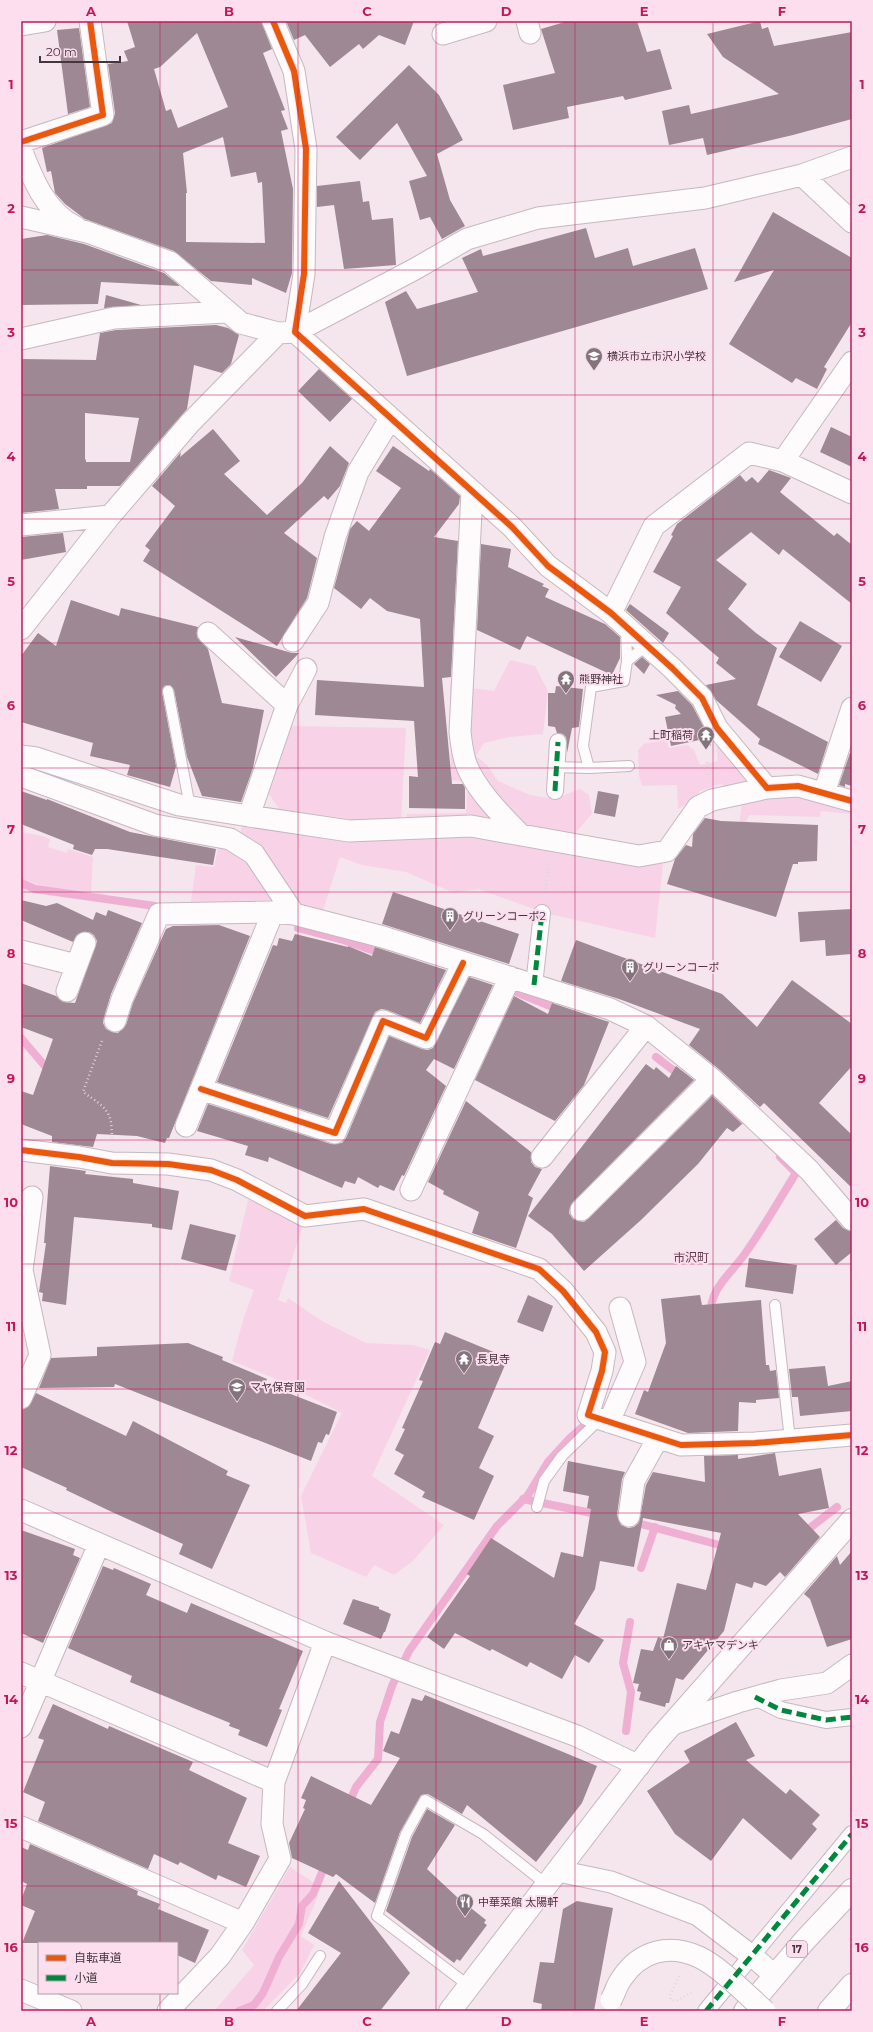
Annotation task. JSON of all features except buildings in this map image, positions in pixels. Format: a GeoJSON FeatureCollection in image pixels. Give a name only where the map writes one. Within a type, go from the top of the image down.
{"type":"FeatureCollection","features":[{"type":"Feature","properties":{"kind":"street"},"geometry":{"type":"LineString","coordinates":[[21,25],[45,21]]}},
{"type":"Feature","properties":{"kind":"street"},"geometry":{"type":"LineString","coordinates":[[21,142],[104,115],[90,21]]}},
{"type":"Feature","properties":{"kind":"street"},"geometry":{"type":"LineString","coordinates":[[273,21],[294,71],[306,149],[304,274],[286,333]]}},
{"type":"Feature","properties":{"kind":"street"},"geometry":{"type":"LineString","coordinates":[[443,34],[486,21]]}},
{"type":"Feature","properties":{"kind":"street"},"geometry":{"type":"LineString","coordinates":[[21,149],[33,179],[52,209],[67,223],[87,232],[170,262],[241,324],[286,333],[390,418],[512,527],[548,566],[611,613],[702,698],[716,728],[767,788]]}},
{"type":"Feature","properties":{"kind":"street"},"geometry":{"type":"LineString","coordinates":[[21,629],[110,516],[190,423],[286,333],[415,269],[467,239],[538,218],[705,198],[802,175],[852,157]]}},
{"type":"Feature","properties":{"kind":"street"},"geometry":{"type":"LineString","coordinates":[[802,175],[852,222]]}},
{"type":"Feature","properties":{"kind":"street"},"geometry":{"type":"LineString","coordinates":[[21,217],[87,232]]}},
{"type":"Feature","properties":{"kind":"street"},"geometry":{"type":"LineString","coordinates":[[21,339],[114,318],[226,312]]}},
{"type":"Feature","properties":{"kind":"street"},"geometry":{"type":"LineString","coordinates":[[783,461],[852,362]]}},
{"type":"Feature","properties":{"kind":"street"},"geometry":{"type":"LineString","coordinates":[[293,641],[318,603],[334,537],[358,472],[390,418]]}},
{"type":"Feature","properties":{"kind":"street"},"geometry":{"type":"LineString","coordinates":[[611,613],[654,526],[748,453],[783,461],[852,492]]}},
{"type":"Feature","properties":{"kind":"street"},"geometry":{"type":"LineString","coordinates":[[472,492],[460,732],[464,759],[480,790],[501,815],[521,835]]}},
{"type":"Feature","properties":{"kind":"street"},"geometry":{"type":"LineString","coordinates":[[21,526],[110,516]]}},
{"type":"Feature","properties":{"kind":"street"},"geometry":{"type":"LineString","coordinates":[[208,633],[287,705]]}},
{"type":"Feature","properties":{"kind":"street"},"geometry":{"type":"LineString","coordinates":[[249,816],[287,705],[306,669]]}},
{"type":"Feature","properties":{"kind":"street"},"geometry":{"type":"LineString","coordinates":[[824,793],[852,708]]}},
{"type":"Feature","properties":{"kind":"street"},"geometry":{"type":"LineString","coordinates":[[555,791],[558,742]]}},
{"type":"Feature","properties":{"kind":"street"},"geometry":{"type":"LineString","coordinates":[[21,756],[36,758],[190,807],[349,830],[471,826],[553,842],[639,856],[667,851],[698,807],[712,800],[767,788],[798,786],[852,801]]}},
{"type":"Feature","properties":{"kind":"street"},"geometry":{"type":"LineString","coordinates":[[21,776],[154,825],[230,838],[254,854],[294,914]]}},
{"type":"Feature","properties":{"kind":"street"},"geometry":{"type":"LineString","coordinates":[[186,1126],[273,912]]}},
{"type":"Feature","properties":{"kind":"street"},"geometry":{"type":"LineString","coordinates":[[115,1021],[122,999],[159,914],[273,912],[294,914],[383,937],[610,1009],[646,1026],[712,1079],[809,1170],[852,1220]]}},
{"type":"Feature","properties":{"kind":"street"},"geometry":{"type":"LineString","coordinates":[[534,985],[542,913]]}},
{"type":"Feature","properties":{"kind":"street"},"geometry":{"type":"LineString","coordinates":[[67,991],[85,943]]}},
{"type":"Feature","properties":{"kind":"street"},"geometry":{"type":"LineString","coordinates":[[21,951],[76,965]]}},
{"type":"Feature","properties":{"kind":"street"},"geometry":{"type":"LineString","coordinates":[[201,1089],[335,1133],[383,1021],[426,1038],[463,963]]}},
{"type":"Feature","properties":{"kind":"street"},"geometry":{"type":"LineString","coordinates":[[411,1190],[510,977]]}},
{"type":"Feature","properties":{"kind":"street"},"geometry":{"type":"LineString","coordinates":[[542,1157],[646,1026]]}},
{"type":"Feature","properties":{"kind":"street"},"geometry":{"type":"LineString","coordinates":[[581,1210],[712,1079]]}},
{"type":"Feature","properties":{"kind":"street"},"geometry":{"type":"LineString","coordinates":[[21,1150],[79,1157],[112,1163],[168,1164],[211,1170],[237,1180],[305,1216],[364,1209],[399,1217],[539,1269],[563,1292],[596,1332],[605,1352],[602,1371],[588,1415],[681,1445],[790,1440],[852,1435]]}},
{"type":"Feature","properties":{"kind":"street"},"geometry":{"type":"LineString","coordinates":[[21,1398],[40,1354],[27,1327],[22,1270],[32,1197]]}},
{"type":"Feature","properties":{"kind":"street"},"geometry":{"type":"LineString","coordinates":[[604,1420],[635,1362],[620,1308]]}},
{"type":"Feature","properties":{"kind":"street"},"geometry":{"type":"LineString","coordinates":[[629,1516],[634,1481],[658,1438]]}},
{"type":"Feature","properties":{"kind":"street"},"geometry":{"type":"LineString","coordinates":[[21,1510],[325,1642],[577,1736],[639,1766]]}},
{"type":"Feature","properties":{"kind":"street"},"geometry":{"type":"LineString","coordinates":[[450,2011],[673,1724],[852,1520]]}},
{"type":"Feature","properties":{"kind":"street"},"geometry":{"type":"LineString","coordinates":[[21,1727],[99,1544]]}},
{"type":"Feature","properties":{"kind":"street"},"geometry":{"type":"LineString","coordinates":[[168,2011],[220,1956],[244,1923],[280,1859],[272,1824],[274,1782],[325,1642]]}},
{"type":"Feature","properties":{"kind":"street"},"geometry":{"type":"LineString","coordinates":[[673,1724],[781,1690],[828,1683],[852,1665]]}},
{"type":"Feature","properties":{"kind":"street"},"geometry":{"type":"LineString","coordinates":[[21,1673],[274,1782]]}},
{"type":"Feature","properties":{"kind":"street"},"geometry":{"type":"LineString","coordinates":[[755,1697],[781,1710],[826,1720],[852,1717]]}},
{"type":"Feature","properties":{"kind":"street"},"geometry":{"type":"LineString","coordinates":[[21,1827],[244,1923]]}},
{"type":"Feature","properties":{"kind":"street"},"geometry":{"type":"LineString","coordinates":[[706,2011],[750,1955],[852,1834]]}},
{"type":"Feature","properties":{"kind":"street"},"geometry":{"type":"LineString","coordinates":[[552,1878],[610,1882],[698,1916],[775,1976]]}},
{"type":"Feature","properties":{"kind":"street","name":"17"},"geometry":{"type":"LineString","coordinates":[[745,2011],[852,1890]]}},
{"type":"Feature","properties":{"kind":"street"},"geometry":{"type":"LineString","coordinates":[[611,2006],[621,1978],[636,1962],[656,1950],[678,1950],[700,1957],[714,1967],[765,2011]]}},
{"type":"Feature","properties":{"kind":"street"},"geometry":{"type":"LineString","coordinates":[[829,2011],[852,1985]]}},
{"type":"Feature","properties":{"kind":"street"},"geometry":{"type":"LineString","coordinates":[[21,1990],[71,2011]]}},
{"type":"Feature","properties":{"kind":"lane"},"geometry":{"type":"LineString","coordinates":[[589,768],[583,746],[591,687],[624,681],[627,661],[626,628]]}},
{"type":"Feature","properties":{"kind":"lane"},"geometry":{"type":"LineString","coordinates":[[627,661],[646,646]]}},
{"type":"Feature","properties":{"kind":"lane"},"geometry":{"type":"LineString","coordinates":[[168,691],[190,807]]}},
{"type":"Feature","properties":{"kind":"lane"},"geometry":{"type":"LineString","coordinates":[[556,767],[589,768],[629,766]]}},
{"type":"Feature","properties":{"kind":"lane"},"geometry":{"type":"LineString","coordinates":[[775,1305],[790,1440]]}},
{"type":"Feature","properties":{"kind":"lane"},"geometry":{"type":"LineString","coordinates":[[538,1503],[544,1481],[562,1456],[604,1420]]}},
{"type":"Feature","properties":{"kind":"lane"},"geometry":{"type":"LineString","coordinates":[[469,1986],[377,1916],[406,1834],[425,1800],[483,1834],[552,1878]]}},
{"type":"Feature","properties":{"kind":"lane"},"geometry":{"type":"LineString","coordinates":[[277,2011],[302,1984],[320,1956]]}},
{"type":"Feature","properties":{"kind":"path"},"geometry":{"type":"LineString","coordinates":[[542,913],[553,842]]}},
{"type":"Feature","properties":{"kind":"path"},"geometry":{"type":"LineString","coordinates":[[112,1128],[113,1122],[109,1113],[83,1092],[108,1025],[112,1020],[115,1021]]}},
{"type":"Feature","properties":{"kind":"path"},"geometry":{"type":"LineString","coordinates":[[680,1975],[670,1995],[671,2000],[676,2001],[689,1994]]}},
{"type":"Feature","properties":{"kind":"shaded area"},"geometry":{"type":"Polygon","coordinates":[[[510,660],[535,666],[548,691],[543,734],[510,737],[484,743],[476,756],[487,765],[498,781],[530,795],[554,799],[580,789],[589,795],[592,814],[576,832],[587,859],[663,863],[655,938],[545,913],[478,889],[454,893],[406,872],[362,865],[340,857],[321,917],[291,905],[239,839],[242,826],[293,830],[407,834],[407,814],[466,813],[468,782],[451,780],[450,685],[494,691],[510,660]]]}},
{"type":"Feature","properties":{"kind":"shaded area"},"geometry":{"type":"Polygon","coordinates":[[[290,726],[406,728],[401,823],[344,824],[281,811],[268,793],[290,726]]]}},
{"type":"Feature","properties":{"kind":"shaded area"},"geometry":{"type":"Polygon","coordinates":[[[666,740],[669,748],[687,745],[694,750],[700,765],[718,761],[716,741],[753,783],[732,787],[720,784],[700,791],[695,800],[678,809],[677,785],[642,786],[639,775],[638,750],[644,744],[666,740]]]}},
{"type":"Feature","properties":{"kind":"shaded area"},"geometry":{"type":"Polygon","coordinates":[[[777,792],[852,807],[852,814],[821,811],[820,817],[750,815],[747,819],[746,842],[737,841],[742,803],[777,792]]]}},
{"type":"Feature","properties":{"kind":"shaded area"},"geometry":{"type":"Polygon","coordinates":[[[21,832],[50,839],[48,847],[67,853],[68,849],[93,857],[91,894],[51,889],[21,879],[21,832]]]}},
{"type":"Feature","properties":{"kind":"shaded area"},"geometry":{"type":"Polygon","coordinates":[[[219,844],[242,855],[277,903],[255,907],[191,902],[196,865],[214,867],[219,844]]]}},
{"type":"Feature","properties":{"kind":"shaded area"},"geometry":{"type":"Polygon","coordinates":[[[249,1196],[304,1223],[278,1300],[286,1303],[288,1298],[322,1321],[366,1343],[413,1345],[430,1350],[372,1476],[444,1525],[413,1561],[394,1575],[374,1565],[366,1577],[311,1553],[301,1496],[342,1413],[269,1376],[232,1361],[243,1320],[254,1290],[229,1281],[249,1196]]]}},
{"type":"Feature","properties":{"kind":"shaded area"},"geometry":{"type":"Polygon","coordinates":[[[290,1867],[313,1882],[318,1896],[301,1936],[314,1945],[301,1972],[263,2011],[214,2011],[254,1965],[242,1950],[290,1867]]]}},
{"type":"Feature","properties":{"kind":"waterway"},"geometry":{"type":"LineString","coordinates":[[21,883],[35,889],[155,906]]}},
{"type":"Feature","properties":{"kind":"waterway"},"geometry":{"type":"LineString","coordinates":[[298,928],[343,940],[383,954]]}},
{"type":"Feature","properties":{"kind":"waterway"},"geometry":{"type":"LineString","coordinates":[[518,993],[550,1006]]}},
{"type":"Feature","properties":{"kind":"waterway"},"geometry":{"type":"LineString","coordinates":[[21,1038],[50,1072]]}},
{"type":"Feature","properties":{"kind":"waterway"},"geometry":{"type":"LineString","coordinates":[[656,1057],[682,1077]]}},
{"type":"Feature","properties":{"kind":"waterway"},"geometry":{"type":"LineString","coordinates":[[713,1097],[742,1120]]}},
{"type":"Feature","properties":{"kind":"waterway"},"geometry":{"type":"LineString","coordinates":[[710,1315],[711,1305],[717,1289],[751,1245],[796,1173],[780,1157]]}},
{"type":"Feature","properties":{"kind":"waterway"},"geometry":{"type":"LineString","coordinates":[[348,1806],[356,1787],[378,1759],[380,1722],[392,1686],[409,1651],[497,1526],[528,1495],[548,1462],[570,1438],[587,1423]]}},
{"type":"Feature","properties":{"kind":"waterway"},"geometry":{"type":"LineString","coordinates":[[523,1499],[601,1515]]}},
{"type":"Feature","properties":{"kind":"waterway"},"geometry":{"type":"LineString","coordinates":[[802,1534],[837,1507]]}},
{"type":"Feature","properties":{"kind":"waterway"},"geometry":{"type":"LineString","coordinates":[[626,1520],[727,1547]]}},
{"type":"Feature","properties":{"kind":"waterway"},"geometry":{"type":"LineString","coordinates":[[641,1568],[655,1527]]}},
{"type":"Feature","properties":{"kind":"waterway"},"geometry":{"type":"LineString","coordinates":[[626,1731],[631,1692],[623,1663],[630,1622]]}},
{"type":"Feature","properties":{"kind":"waterway"},"geometry":{"type":"LineString","coordinates":[[239,2011],[254,2005],[263,1993],[279,1957],[299,1924],[302,1906],[313,1894],[326,1863]]}},
{"type":"Feature","properties":{"kind":"marked path"},"geometry":{"type":"LineString","coordinates":[[555,791],[558,742]]}},
{"type":"Feature","properties":{"kind":"marked path"},"geometry":{"type":"LineString","coordinates":[[534,985],[542,913]]}},
{"type":"Feature","properties":{"kind":"marked path"},"geometry":{"type":"LineString","coordinates":[[755,1697],[781,1710],[826,1720],[852,1717]]}},
{"type":"Feature","properties":{"kind":"marked path"},"geometry":{"type":"LineString","coordinates":[[706,2011],[852,1834]]}},
{"type":"Feature","properties":{"kind":"cycle path"},"geometry":{"type":"LineString","coordinates":[[21,142],[103,115],[90,21]]}},
{"type":"Feature","properties":{"kind":"cycle path"},"geometry":{"type":"LineString","coordinates":[[273,21],[294,71],[306,149],[304,274],[295,332],[512,527],[548,566],[611,613],[672,668],[702,698],[717,728],[767,788],[798,786],[852,801]]}},
{"type":"Feature","properties":{"kind":"cycle path"},"geometry":{"type":"LineString","coordinates":[[201,1089],[335,1133],[383,1021],[426,1038],[463,963]]}},
{"type":"Feature","properties":{"kind":"cycle path"},"geometry":{"type":"LineString","coordinates":[[21,1150],[79,1157],[112,1163],[168,1164],[211,1170],[237,1180],[305,1216],[364,1209],[539,1269],[563,1291],[596,1332],[605,1352],[602,1371],[588,1415],[681,1445],[755,1443],[852,1435]]}},
{"type":"Feature","properties":{"kind":"place","name":"横浜市立市沢小学校"},"geometry":{"type":"Point","coordinates":[594,371]}},
{"type":"Feature","properties":{"kind":"place","name":"熊野神社"},"geometry":{"type":"Point","coordinates":[566,694]}},
{"type":"Feature","properties":{"kind":"place","name":"上町稲荷"},"geometry":{"type":"Point","coordinates":[706,750]}},
{"type":"Feature","properties":{"kind":"place","name":"グリーンコーポ2"},"geometry":{"type":"Point","coordinates":[450,931]}},
{"type":"Feature","properties":{"kind":"place","name":"グリーンコーポ"},"geometry":{"type":"Point","coordinates":[630,982]}},
{"type":"Feature","properties":{"kind":"place","name":"長見寺"},"geometry":{"type":"Point","coordinates":[464,1374]}},
{"type":"Feature","properties":{"kind":"place","name":"マヤ保育園"},"geometry":{"type":"Point","coordinates":[237,1402]}},
{"type":"Feature","properties":{"kind":"place","name":"アキヤマデンキ"},"geometry":{"type":"Point","coordinates":[669,1660]}},
{"type":"Feature","properties":{"kind":"place","name":"中華菜館 太陽軒"},"geometry":{"type":"Point","coordinates":[465,1917]}},
{"type":"Feature","properties":{"kind":"district","name":"市沢町"},"geometry":{"type":"Point","coordinates":[691,1257]}}]}
